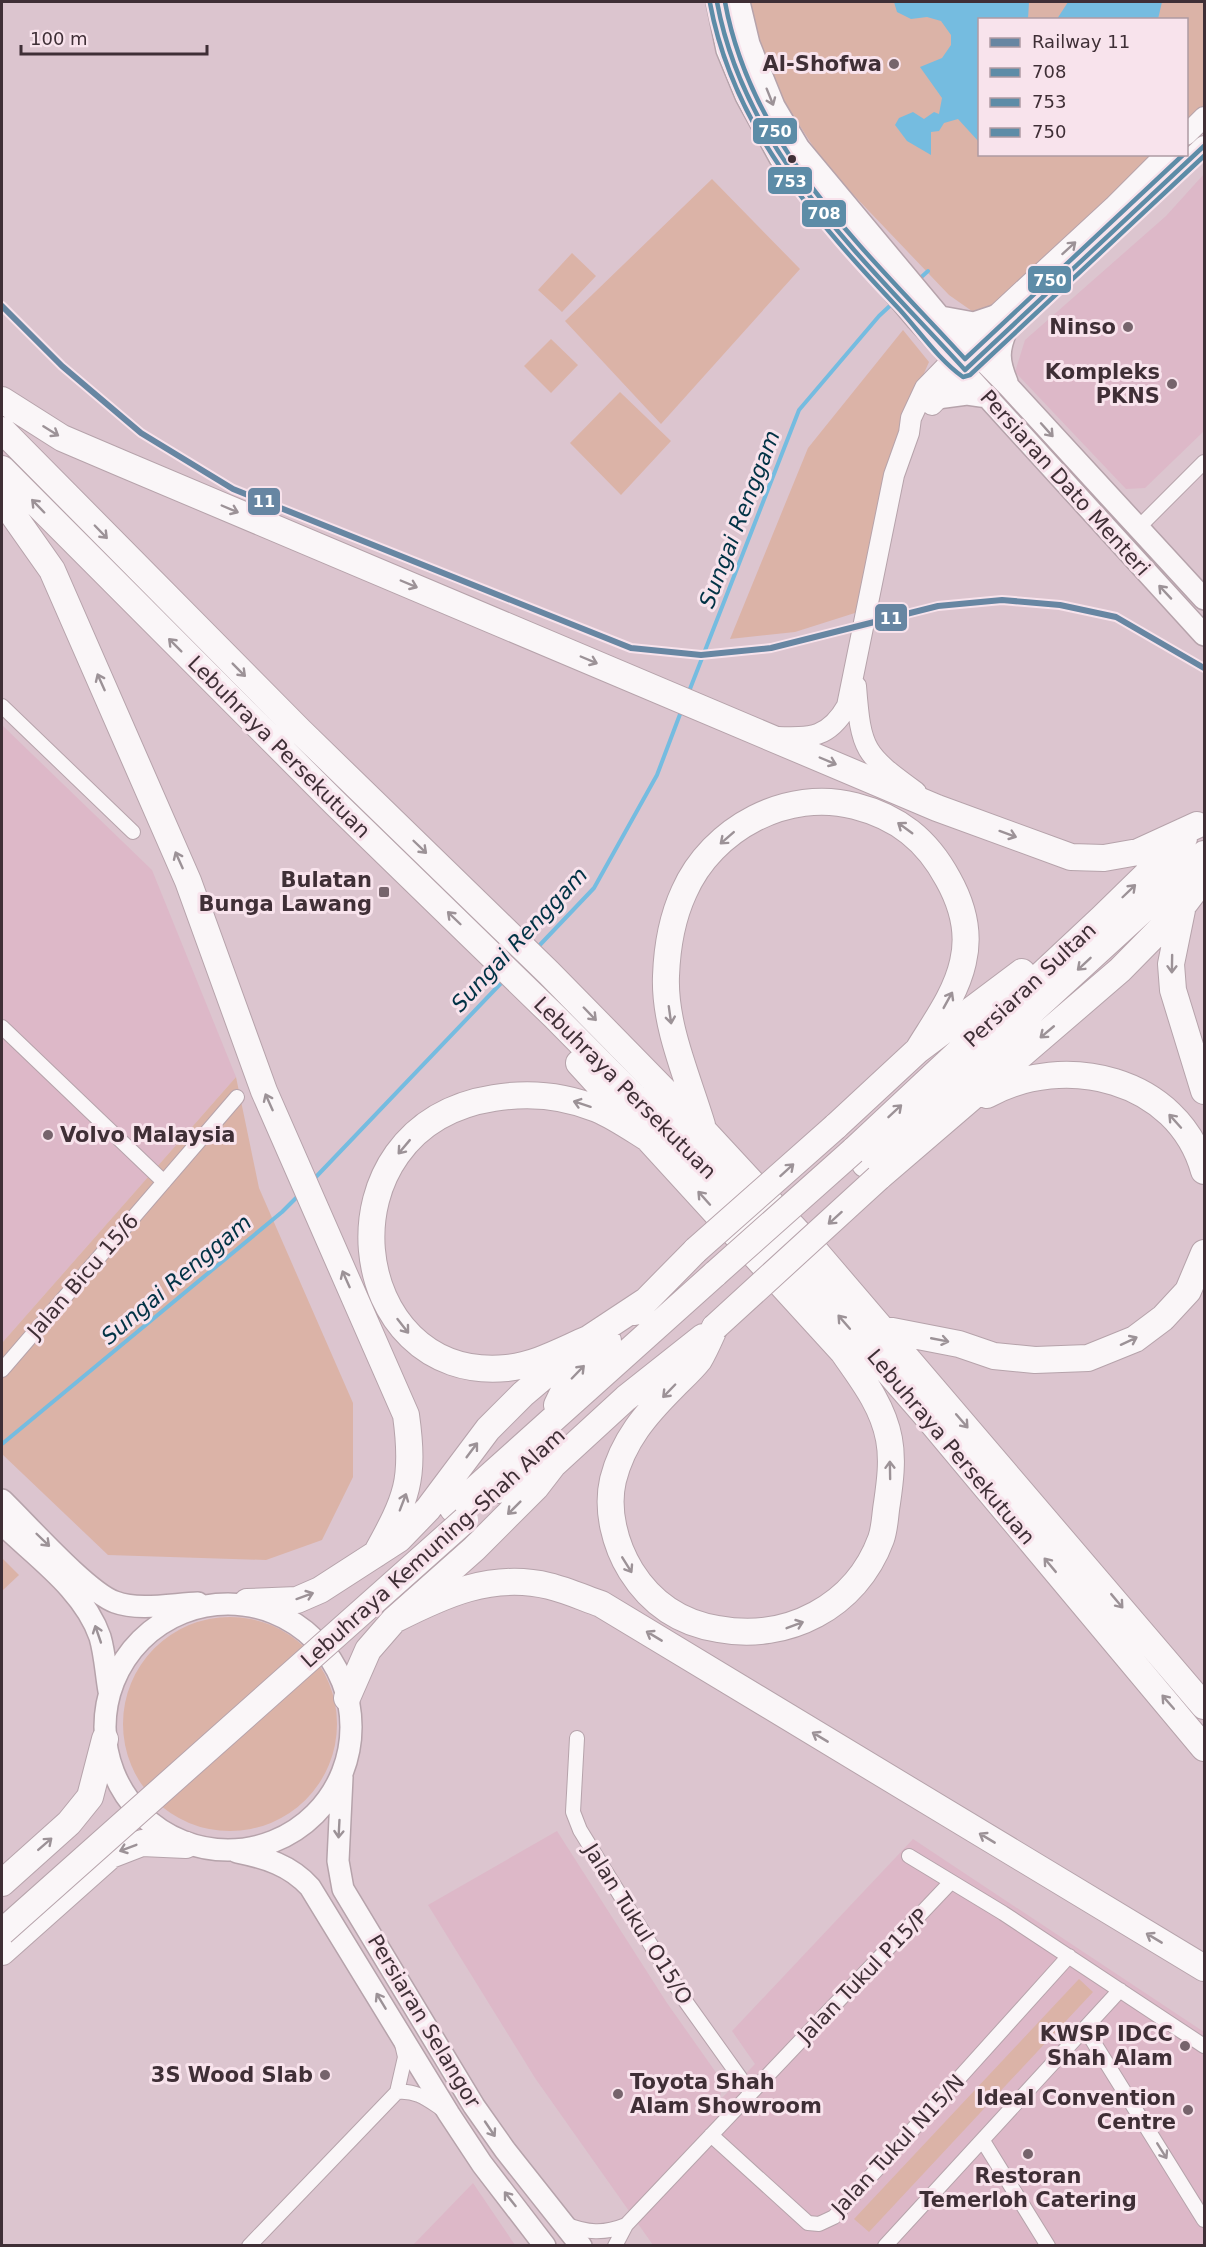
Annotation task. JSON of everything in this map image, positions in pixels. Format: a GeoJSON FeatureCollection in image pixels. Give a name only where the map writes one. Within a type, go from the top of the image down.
{"type":"FeatureCollection","features":[{"type":"Feature","properties":{"kind":"highway"},"geometry":{"type":"LineString","coordinates":[[2,400],[62,438],[774,737],[937,808],[1071,857],[1104,858],[1138,852],[1201,821]]}},
{"type":"Feature","properties":{"kind":"highway","name":"Lebuhraya Persekutuan"},"geometry":{"type":"LineString","coordinates":[[2,430],[299,730],[514,938],[704,1131],[816,1252],[1204,1706]]}},
{"type":"Feature","properties":{"kind":"highway","name":"Lebuhraya Persekutuan"},"geometry":{"type":"LineString","coordinates":[[2,469],[234,703],[528,990],[756,1220],[924,1413],[1204,1748]]}},
{"type":"Feature","properties":{"kind":"highway"},"geometry":{"type":"LineString","coordinates":[[2,499],[52,570],[188,880],[264,1091],[406,1415],[411,1454],[408,1486],[402,1507],[376,1554]]}},
{"type":"Feature","properties":{"kind":"highway"},"geometry":{"type":"LineString","coordinates":[[704,1131],[670,1023],[666,978],[670,933],[684,891],[703,861],[727,837],[758,816],[784,805],[814,800],[835,800],[880,812],[904,826],[930,850],[955,890],[965,923],[964,961],[952,995],[918,1050]]}},
{"type":"Feature","properties":{"kind":"highway","name":"Persiaran Sultan"},"geometry":{"type":"LineString","coordinates":[[865,1164],[1102,918],[1201,821]]}},
{"type":"Feature","properties":{"kind":"highway","name":"Persiaran Sultan"},"geometry":{"type":"LineString","coordinates":[[865,1164],[1204,854]]}},
{"type":"Feature","properties":{"kind":"highway"},"geometry":{"type":"LineString","coordinates":[[950,1116],[1120,970],[1182,907],[1204,878]]}},
{"type":"Feature","properties":{"kind":"highway"},"geometry":{"type":"LineString","coordinates":[[1182,907],[1171,964],[1173,990],[1204,1091]]}},
{"type":"Feature","properties":{"kind":"highway"},"geometry":{"type":"LineString","coordinates":[[549,1422],[567,1384],[696,1250],[918,1050],[1058,945],[1102,918]]}},
{"type":"Feature","properties":{"kind":"highway"},"geometry":{"type":"LineString","coordinates":[[554,1016],[579,1064],[876,1388],[924,1413]]}},
{"type":"Feature","properties":{"kind":"highway"},"geometry":{"type":"LineString","coordinates":[[347,1698],[368,1650],[394,1620],[474,1549],[536,1487],[553,1465],[626,1398],[715,1327],[865,1164],[1022,1079],[1078,1073],[1095,1076],[1129,1088],[1166,1112],[1185,1133],[1204,1171]]}},
{"type":"Feature","properties":{"kind":"highway"},"geometry":{"type":"LineString","coordinates":[[588,1339],[534,1362],[507,1368],[462,1365],[432,1353],[406,1332],[378,1286],[370,1230],[375,1201],[385,1174],[400,1150],[420,1128],[443,1113],[475,1101],[532,1094],[560,1097],[598,1109],[652,1141]]}},
{"type":"Feature","properties":{"kind":"highway","name":"Lebuhraya Kemuning–Shah Alam"},"geometry":{"type":"LineString","coordinates":[[2,1932],[459,1514],[549,1422],[865,1164]]}},
{"type":"Feature","properties":{"kind":"highway"},"geometry":{"type":"LineString","coordinates":[[882,1329],[959,1344],[994,1356],[1035,1360],[1088,1358],[1134,1339],[1163,1318],[1188,1291],[1204,1253]]}},
{"type":"Feature","properties":{"kind":"highway","name":"Lebuhraya Kemuning–Shah Alam"},"geometry":{"type":"LineString","coordinates":[[2,1913],[459,1514],[498,1490],[722,1279]]}},
{"type":"Feature","properties":{"kind":"highway"},"geometry":{"type":"LineString","coordinates":[[248,1602],[297,1600],[338,1581],[399,1539],[428,1509],[488,1429],[523,1394],[588,1339],[647,1300]]}},
{"type":"Feature","properties":{"kind":"highway"},"geometry":{"type":"LineString","coordinates":[[715,1327],[698,1361],[643,1418],[622,1449],[612,1482],[611,1517],[622,1556],[642,1589],[665,1609],[699,1626],[740,1633],[762,1632],[786,1629],[808,1620],[831,1607],[860,1576],[881,1538],[890,1478],[889,1440],[882,1415],[868,1388],[843,1352]]}},
{"type":"Feature","properties":{"kind":"highway"},"geometry":{"type":"LineString","coordinates":[[498,1490],[553,1465]]}},
{"type":"Feature","properties":{"kind":"highway"},"geometry":{"type":"LineString","coordinates":[[394,1620],[468,1586],[497,1582],[521,1581],[550,1586],[601,1604],[1204,1968]]}},
{"type":"Feature","properties":{"kind":"highway"},"geometry":{"type":"LineString","coordinates":[[2,1883],[69,1823],[90,1797],[105,1739]]}},
{"type":"Feature","properties":{"kind":"highway"},"geometry":{"type":"LineString","coordinates":[[2,1952],[111,1856],[142,1843],[186,1845]]}},
{"type":"Feature","properties":{"kind":"main road","name":"Persiaran Dato Menteri"},"geometry":{"type":"LineString","coordinates":[[717,2],[728,50],[742,87],[780,158],[930,315],[966,356],[1009,387],[1204,599]]}},
{"type":"Feature","properties":{"kind":"main road","name":"Persiaran Dato Menteri"},"geometry":{"type":"LineString","coordinates":[[739,2],[748,44],[774,106],[798,148],[881,265]]}},
{"type":"Feature","properties":{"kind":"main road"},"geometry":{"type":"LineString","coordinates":[[1188,133],[1204,117]]}},
{"type":"Feature","properties":{"kind":"main road"},"geometry":{"type":"LineString","coordinates":[[774,737],[813,736],[826,732],[837,723],[847,706],[894,475],[909,433],[911,418],[925,388],[966,356],[1121,213],[1204,147]]}},
{"type":"Feature","properties":{"kind":"main road"},"geometry":{"type":"LineString","coordinates":[[1121,213],[1165,156]]}},
{"type":"Feature","properties":{"kind":"main road"},"geometry":{"type":"LineString","coordinates":[[930,315],[974,323],[1001,322]]}},
{"type":"Feature","properties":{"kind":"main road"},"geometry":{"type":"LineString","coordinates":[[1001,322],[999,361],[1009,387]]}},
{"type":"Feature","properties":{"kind":"main road","name":"Persiaran Dato Menteri"},"geometry":{"type":"LineString","coordinates":[[966,356],[988,397],[1204,635]]}},
{"type":"Feature","properties":{"kind":"main road"},"geometry":{"type":"LineString","coordinates":[[909,433],[966,356]]}},
{"type":"Feature","properties":{"kind":"main road"},"geometry":{"type":"LineString","coordinates":[[937,398],[967,394],[988,397]]}},
{"type":"Feature","properties":{"kind":"main road"},"geometry":{"type":"LineString","coordinates":[[855,671],[863,741],[875,762],[937,808]]}},
{"type":"Feature","properties":{"kind":"main road"},"geometry":{"type":"LineString","coordinates":[[2,1500],[108,1599],[132,1606],[199,1603],[248,1602],[292,1620],[327,1654],[347,1698],[350,1734],[342,1770],[328,1798],[306,1821],[281,1837],[257,1846],[231,1851],[206,1851],[186,1845],[145,1817],[126,1796],[114,1775],[105,1739],[105,1708],[110,1691],[128,1661],[148,1637],[199,1603]]}},
{"type":"Feature","properties":{"kind":"main road"},"geometry":{"type":"LineString","coordinates":[[2,1524],[72,1591],[91,1617],[100,1638],[110,1691]]}},
{"type":"Feature","properties":{"kind":"main road","name":"Persiaran Selangor"},"geometry":{"type":"LineString","coordinates":[[342,1770],[338,1861],[343,1889],[474,2106],[505,2151],[581,2246]]}},
{"type":"Feature","properties":{"kind":"main road","name":"Persiaran Selangor"},"geometry":{"type":"LineString","coordinates":[[231,1851],[263,1857],[283,1865],[304,1880],[482,2164],[546,2246]]}},
{"type":"Feature","properties":{"kind":"street"},"geometry":{"type":"LineString","coordinates":[[1139,527],[1204,462]]}},
{"type":"Feature","properties":{"kind":"street"},"geometry":{"type":"LineString","coordinates":[[2,706],[133,832]]}},
{"type":"Feature","properties":{"kind":"street"},"geometry":{"type":"LineString","coordinates":[[2,1027],[164,1182]]}},
{"type":"Feature","properties":{"kind":"street","name":"Jalan Bicu 15/6"},"geometry":{"type":"LineString","coordinates":[[2,1370],[237,1097]]}},
{"type":"Feature","properties":{"kind":"street","name":"Jalan Tukul O15/O"},"geometry":{"type":"LineString","coordinates":[[577,1738],[573,1812],[579,1830],[686,2002],[751,2093]]}},
{"type":"Feature","properties":{"kind":"street"},"geometry":{"type":"LineString","coordinates":[[909,1856],[1069,1956],[1204,2046]]}},
{"type":"Feature","properties":{"kind":"street","name":"Jalan Tukul P15/P"},"geometry":{"type":"LineString","coordinates":[[615,2246],[626,2225],[951,1883]]}},
{"type":"Feature","properties":{"kind":"street","name":"Jalan Tukul N15/N"},"geometry":{"type":"LineString","coordinates":[[711,2135],[808,2223],[819,2224],[834,2217],[1069,1956]]}},
{"type":"Feature","properties":{"kind":"street"},"geometry":{"type":"LineString","coordinates":[[885,2246],[1086,2030],[1120,1990]]}},
{"type":"Feature","properties":{"kind":"street"},"geometry":{"type":"LineString","coordinates":[[249,2246],[397,2092],[405,2057],[398,2029]]}},
{"type":"Feature","properties":{"kind":"street"},"geometry":{"type":"LineString","coordinates":[[1086,2030],[1204,2220]]}},
{"type":"Feature","properties":{"kind":"street"},"geometry":{"type":"LineString","coordinates":[[397,2092],[408,2091],[422,2095],[449,2114]]}},
{"type":"Feature","properties":{"kind":"street"},"geometry":{"type":"LineString","coordinates":[[983,2141],[1048,2246]]}},
{"type":"Feature","properties":{"kind":"street"},"geometry":{"type":"LineString","coordinates":[[563,2223],[595,2233],[611,2231],[626,2225]]}},
{"type":"Feature","properties":{"kind":"shaded area"},"geometry":{"type":"Polygon","coordinates":[[[749,2],[1204,2],[1204,112],[1188,128],[1188,18],[978,18],[978,156],[1158,156],[1003,299],[979,316],[949,295],[825,165],[775,87],[758,43],[749,2]]]}},
{"type":"Feature","properties":{"kind":"shaded area"},"geometry":{"type":"Polygon","coordinates":[[[1204,174],[1204,431],[1145,488],[1126,489],[1015,372],[1025,340],[1166,216],[1204,174]]]}},
{"type":"Feature","properties":{"kind":"shaded area"},"geometry":{"type":"Polygon","coordinates":[[[712,179],[800,269],[661,424],[565,321],[712,179]]]}},
{"type":"Feature","properties":{"kind":"shaded area"},"geometry":{"type":"Polygon","coordinates":[[[572,253],[596,276],[562,312],[538,290],[572,253]]]}},
{"type":"Feature","properties":{"kind":"shaded area"},"geometry":{"type":"Polygon","coordinates":[[[903,330],[929,362],[901,425],[858,612],[795,632],[730,639],[808,448],[903,330]]]}},
{"type":"Feature","properties":{"kind":"shaded area"},"geometry":{"type":"Polygon","coordinates":[[[551,339],[578,365],[551,393],[524,366],[551,339]]]}},
{"type":"Feature","properties":{"kind":"shaded area"},"geometry":{"type":"Polygon","coordinates":[[[620,392],[671,441],[621,495],[570,443],[620,392]]]}},
{"type":"Feature","properties":{"kind":"shaded area"},"geometry":{"type":"Polygon","coordinates":[[[2,725],[152,870],[236,1077],[2,1343],[2,725]]]}},
{"type":"Feature","properties":{"kind":"shaded area"},"geometry":{"type":"Polygon","coordinates":[[[236,1077],[259,1188],[353,1403],[353,1477],[322,1540],[266,1560],[108,1555],[2,1454],[2,1343],[236,1077]]]}},
{"type":"Feature","properties":{"kind":"shaded area"},"geometry":{"type":"Polygon","coordinates":[[[2,1558],[19,1575],[2,1591],[2,1558]]]}},
{"type":"Feature","properties":{"kind":"shaded area"},"geometry":{"type":"Polygon","coordinates":[[[220,1617],[240,1617],[271,1625],[306,1648],[329,1683],[335,1703],[337,1724],[335,1745],[329,1765],[306,1800],[271,1823],[240,1831],[220,1831],[189,1823],[162,1807],[147,1792],[131,1765],[123,1734],[123,1714],[131,1683],[147,1656],[162,1641],[189,1625],[220,1617]]]}},
{"type":"Feature","properties":{"kind":"shaded area"},"geometry":{"type":"Polygon","coordinates":[[[557,1831],[667,2003],[722,2081],[720,2100],[755,2064],[732,2031],[913,1839],[1204,2032],[1204,2245],[653,2245],[535,2078],[428,1905],[557,1831]]]}},
{"type":"Feature","properties":{"kind":"shaded area"},"geometry":{"type":"Polygon","coordinates":[[[1079,1979],[1093,1992],[869,2232],[854,2219],[1079,1979]]]}},
{"type":"Feature","properties":{"kind":"shaded area"},"geometry":{"type":"Polygon","coordinates":[[[473,2183],[515,2245],[413,2245],[473,2183]]]}},
{"type":"Feature","properties":{"kind":"water"},"geometry":{"type":"Polygon","coordinates":[[[894,2],[1029,2],[1028,18],[978,18],[978,141],[958,119],[944,123],[939,131],[931,132],[931,155],[907,141],[895,125],[899,118],[913,112],[924,119],[934,112],[939,114],[942,98],[920,67],[942,58],[951,45],[951,35],[941,21],[927,17],[911,19],[897,12],[894,2]]]}},
{"type":"Feature","properties":{"kind":"water"},"geometry":{"type":"Polygon","coordinates":[[[1068,2],[1162,2],[1158,18],[1058,18],[1068,2]]]}},
{"type":"Feature","properties":{"kind":"waterway","name":"Sungai Renggam"},"geometry":{"type":"LineString","coordinates":[[917,281],[928,271]]}},
{"type":"Feature","properties":{"kind":"waterway","name":"Sungai Renggam"},"geometry":{"type":"LineString","coordinates":[[688,694],[799,410],[879,316],[894,302]]}},
{"type":"Feature","properties":{"kind":"waterway","name":"Sungai Renggam"},"geometry":{"type":"LineString","coordinates":[[536,949],[594,888],[657,775],[682,709]]}},
{"type":"Feature","properties":{"kind":"waterway","name":"Sungai Renggam"},"geometry":{"type":"LineString","coordinates":[[313,1180],[505,979]]}},
{"type":"Feature","properties":{"kind":"waterway","name":"Sungai Renggam"},"geometry":{"type":"LineString","coordinates":[[2,1444],[282,1212],[300,1194]]}},
{"type":"Feature","properties":{"kind":"rail line","name":"11"},"geometry":{"type":"LineString","coordinates":[[2,306],[62,366],[141,433],[233,489],[631,648],[701,655],[771,648],[938,606],[1002,600],[1060,605],[1116,617],[1204,668]]}},
{"type":"Feature","properties":{"kind":"transit line","name":"708"},"geometry":{"type":"LineString","coordinates":[[717,2],[732,57],[754,108],[781,156],[814,202],[850,245],[965,370],[1204,146]]}},
{"type":"Feature","properties":{"kind":"transit line","name":"750"},"geometry":{"type":"LineString","coordinates":[[725,2],[739,55],[760,105],[787,152],[854,238],[965,359],[1182,156]]}},
{"type":"Feature","properties":{"kind":"transit line","name":"753"},"geometry":{"type":"LineString","coordinates":[[710,3],[721,48],[738,91],[758,132],[782,170],[838,242],[938,354],[963,377],[970,375],[1204,156]]}},
{"type":"Feature","properties":{"kind":"place","name":"Al-Shofwa"},"geometry":{"type":"Point","coordinates":[894,64]}},
{"type":"Feature","properties":{"kind":"place","name":"Ninso"},"geometry":{"type":"Point","coordinates":[1128,327]}},
{"type":"Feature","properties":{"kind":"place","name":"Kompleks PKNS"},"geometry":{"type":"Point","coordinates":[1172,384]}},
{"type":"Feature","properties":{"kind":"place","name":"Bulatan Bunga Lawang"},"geometry":{"type":"Point","coordinates":[384,892]}},
{"type":"Feature","properties":{"kind":"place","name":"Volvo Malaysia"},"geometry":{"type":"Point","coordinates":[48,1135]}},
{"type":"Feature","properties":{"kind":"place","name":"KWSP IDCC Shah Alam"},"geometry":{"type":"Point","coordinates":[1185,2046]}},
{"type":"Feature","properties":{"kind":"place","name":"3S Wood Slab"},"geometry":{"type":"Point","coordinates":[325,2075]}},
{"type":"Feature","properties":{"kind":"place","name":"Toyota Shah Alam Showroom"},"geometry":{"type":"Point","coordinates":[618,2094]}},
{"type":"Feature","properties":{"kind":"place","name":"Ideal Convention Centre"},"geometry":{"type":"Point","coordinates":[1188,2110]}},
{"type":"Feature","properties":{"kind":"place","name":"Restoran Temerloh Catering"},"geometry":{"type":"Point","coordinates":[1028,2154]}}]}
